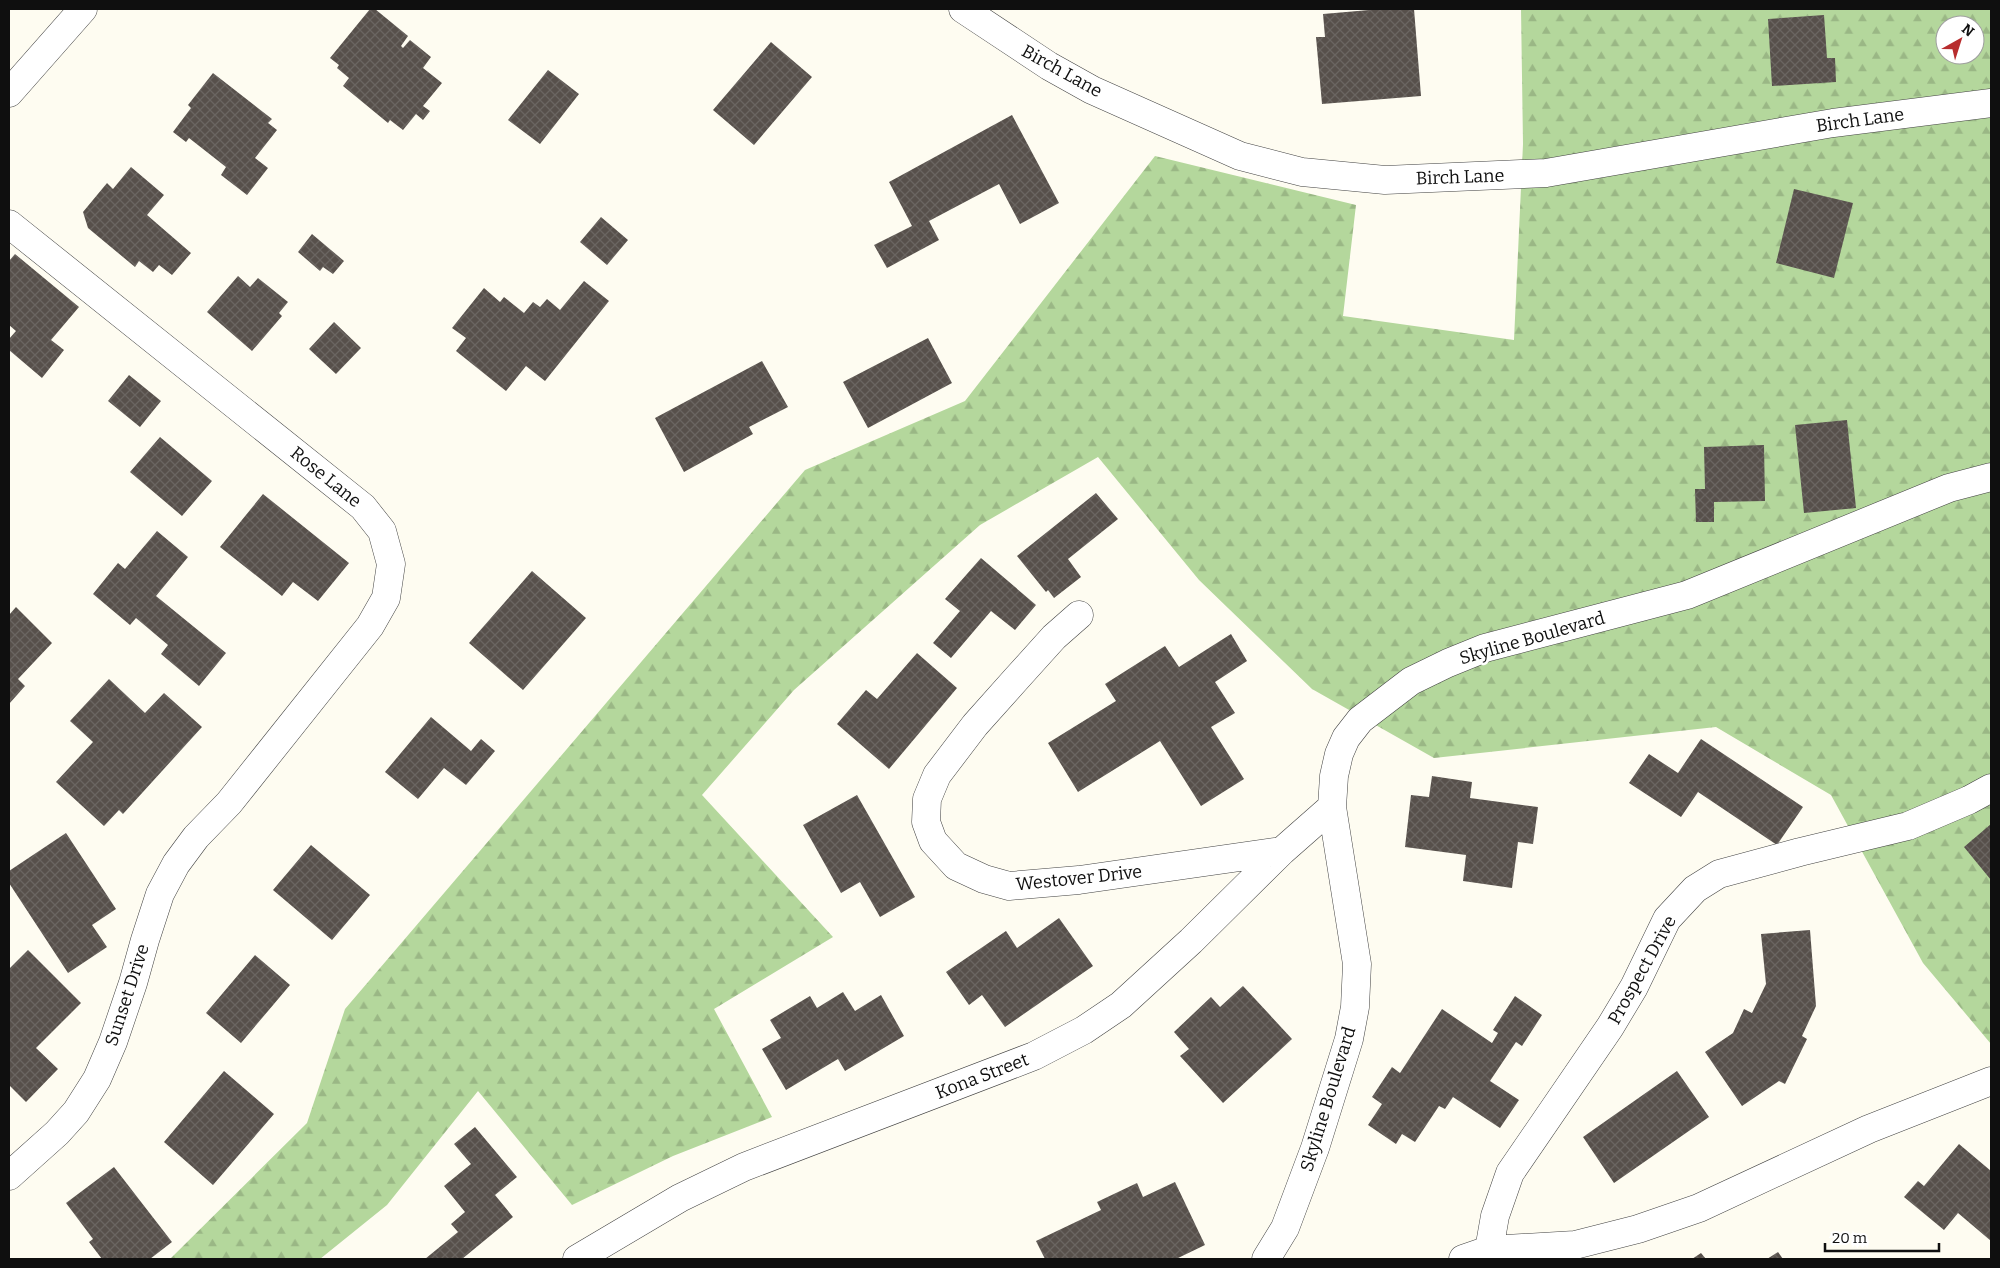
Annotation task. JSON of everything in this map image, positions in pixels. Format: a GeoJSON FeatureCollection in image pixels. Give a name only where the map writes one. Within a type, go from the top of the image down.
{"type":"FeatureCollection","features":[{"type":"Feature","properties":{"kind":"street"},"geometry":{"type":"LineString","coordinates":[[9,93],[83,9]]}},
{"type":"Feature","properties":{"kind":"street","name":"Birch Lane"},"geometry":{"type":"LineString","coordinates":[[963,9],[1049,66],[1092,90],[1240,156],[1302,172],[1385,180],[1546,173],[1833,123],[1991,103]]}},
{"type":"Feature","properties":{"kind":"street","name":"Rose Lane"},"geometry":{"type":"LineString","coordinates":[[9,224],[363,506],[382,531],[392,564],[386,598],[370,626],[229,803]]}},
{"type":"Feature","properties":{"kind":"street","name":"Skyline Boulevard"},"geometry":{"type":"LineString","coordinates":[[1266,1259],[1285,1228],[1315,1148],[1350,1039],[1355,1007],[1357,964],[1332,807],[1334,776],[1339,754],[1346,738],[1360,720],[1411,681],[1485,648],[1686,595],[1949,488],[1991,477]]}},
{"type":"Feature","properties":{"kind":"street","name":"Westover Drive"},"geometry":{"type":"LineString","coordinates":[[1079,615],[1054,637],[975,725],[937,775],[927,799],[926,822],[933,841],[956,866],[984,880],[1009,886],[1079,880],[1282,851]]}},
{"type":"Feature","properties":{"kind":"street","name":"Prospect Drive"},"geometry":{"type":"LineString","coordinates":[[1489,1250],[1495,1216],[1510,1173],[1610,1027],[1634,987],[1667,919],[1695,889],[1719,874],[1908,826],[1969,800],[1991,788]]}},
{"type":"Feature","properties":{"kind":"street","name":"Sunset Drive"},"geometry":{"type":"LineString","coordinates":[[9,1176],[57,1133],[76,1112],[97,1079],[113,1042],[160,894],[176,864],[196,837],[229,803]]}},
{"type":"Feature","properties":{"kind":"street","name":"Kona Street"},"geometry":{"type":"LineString","coordinates":[[577,1259],[680,1198],[744,1167],[1034,1056],[1084,1030],[1121,1005],[1191,941],[1282,851],[1332,807]]}},
{"type":"Feature","properties":{"kind":"street"},"geometry":{"type":"LineString","coordinates":[[1463,1259],[1489,1250],[1574,1245],[1638,1229],[1699,1208],[1869,1129],[1991,1081]]}},
{"type":"Feature","properties":{"kind":"green space"},"geometry":{"type":"Polygon","coordinates":[[[1521,9],[1991,9],[1991,1044],[1923,963],[1831,795],[1716,727],[1434,758],[1312,689],[1199,580],[1098,457],[980,525],[794,690],[702,795],[833,937],[714,1009],[772,1117],[673,1156],[572,1205],[478,1091],[387,1205],[320,1259],[170,1259],[307,1123],[345,1009],[805,470],[965,401],[1155,156],[1356,205],[1343,316],[1514,340],[1523,144],[1521,9]]]}},
{"type":"Feature","properties":{"kind":"building"},"geometry":{"type":"Polygon","coordinates":[[[370,9],[375,9],[408,36],[401,46],[403,48],[410,40],[431,57],[423,68],[442,83],[423,106],[430,111],[423,120],[416,114],[403,130],[390,120],[388,123],[343,86],[349,78],[337,68],[339,65],[330,58],[370,9]]]}},
{"type":"Feature","properties":{"kind":"building"},"geometry":{"type":"Polygon","coordinates":[[[1381,9],[1414,9],[1421,96],[1322,104],[1316,37],[1325,37],[1323,14],[1381,9]]]}},
{"type":"Feature","properties":{"kind":"building"},"geometry":{"type":"Polygon","coordinates":[[[1824,15],[1827,58],[1835,58],[1836,82],[1772,86],[1768,19],[1824,15]]]}},
{"type":"Feature","properties":{"kind":"building"},"geometry":{"type":"Polygon","coordinates":[[[771,42],[812,77],[754,145],[713,110],[771,42]]]}},
{"type":"Feature","properties":{"kind":"building"},"geometry":{"type":"Polygon","coordinates":[[[548,70],[579,94],[540,144],[508,120],[548,70]]]}},
{"type":"Feature","properties":{"kind":"building"},"geometry":{"type":"Polygon","coordinates":[[[213,73],[272,119],[268,123],[277,130],[255,158],[268,168],[247,195],[221,175],[226,167],[189,138],[186,142],[173,132],[191,108],[188,105],[213,73]]]}},
{"type":"Feature","properties":{"kind":"building"},"geometry":{"type":"Polygon","coordinates":[[[1012,115],[1059,203],[1020,224],[999,184],[929,221],[939,240],[887,268],[874,245],[912,226],[889,182],[1012,115]]]}},
{"type":"Feature","properties":{"kind":"building"},"geometry":{"type":"Polygon","coordinates":[[[131,167],[164,195],[147,215],[191,253],[172,275],[159,265],[153,272],[139,261],[135,267],[88,228],[83,212],[107,183],[113,189],[131,167]]]}},
{"type":"Feature","properties":{"kind":"building"},"geometry":{"type":"Polygon","coordinates":[[[1794,189],[1853,203],[1834,278],[1776,263],[1794,189]]]}},
{"type":"Feature","properties":{"kind":"building"},"geometry":{"type":"Polygon","coordinates":[[[601,217],[628,240],[607,265],[580,242],[601,217]]]}},
{"type":"Feature","properties":{"kind":"building"},"geometry":{"type":"Polygon","coordinates":[[[312,234],[344,261],[333,274],[323,267],[320,271],[298,252],[312,234]]]}},
{"type":"Feature","properties":{"kind":"building"},"geometry":{"type":"Polygon","coordinates":[[[15,254],[79,307],[51,340],[64,350],[42,378],[9,350],[9,339],[16,331],[9,325],[9,261],[15,254]]]}},
{"type":"Feature","properties":{"kind":"building"},"geometry":{"type":"Polygon","coordinates":[[[238,276],[250,287],[258,278],[288,302],[279,313],[282,316],[252,351],[207,312],[238,276]]]}},
{"type":"Feature","properties":{"kind":"building"},"geometry":{"type":"Polygon","coordinates":[[[584,281],[609,301],[545,381],[526,366],[506,391],[456,351],[466,338],[452,328],[484,288],[500,302],[504,297],[524,313],[533,302],[540,307],[547,299],[560,310],[584,281]]]}},
{"type":"Feature","properties":{"kind":"building"},"geometry":{"type":"Polygon","coordinates":[[[334,322],[361,348],[336,374],[309,349],[334,322]]]}},
{"type":"Feature","properties":{"kind":"building"},"geometry":{"type":"Polygon","coordinates":[[[928,338],[952,383],[868,428],[843,382],[928,338]]]}},
{"type":"Feature","properties":{"kind":"building"},"geometry":{"type":"Polygon","coordinates":[[[762,361],[788,407],[749,427],[753,434],[684,472],[655,418],[762,361]]]}},
{"type":"Feature","properties":{"kind":"building"},"geometry":{"type":"Polygon","coordinates":[[[129,375],[161,401],[140,427],[108,401],[129,375]]]}},
{"type":"Feature","properties":{"kind":"building"},"geometry":{"type":"Polygon","coordinates":[[[1847,420],[1856,508],[1804,513],[1795,425],[1847,420]]]}},
{"type":"Feature","properties":{"kind":"building"},"geometry":{"type":"Polygon","coordinates":[[[160,437],[212,481],[182,516],[130,472],[160,437]]]}},
{"type":"Feature","properties":{"kind":"building"},"geometry":{"type":"Polygon","coordinates":[[[1764,445],[1765,501],[1714,502],[1714,522],[1696,522],[1695,489],[1705,489],[1704,447],[1764,445]]]}},
{"type":"Feature","properties":{"kind":"building"},"geometry":{"type":"Polygon","coordinates":[[[1096,493],[1118,519],[1068,559],[1081,577],[1054,598],[1048,590],[1046,592],[1017,556],[1096,493]]]}},
{"type":"Feature","properties":{"kind":"building"},"geometry":{"type":"Polygon","coordinates":[[[263,494],[349,563],[318,601],[293,582],[282,596],[220,547],[263,494]]]}},
{"type":"Feature","properties":{"kind":"building"},"geometry":{"type":"Polygon","coordinates":[[[157,531],[188,557],[156,596],[226,653],[199,686],[161,654],[168,645],[136,618],[130,625],[93,594],[118,563],[125,569],[157,531]]]}},
{"type":"Feature","properties":{"kind":"building"},"geometry":{"type":"Polygon","coordinates":[[[981,558],[1036,605],[1015,630],[991,611],[951,658],[933,643],[960,611],[945,599],[981,558]]]}},
{"type":"Feature","properties":{"kind":"building"},"geometry":{"type":"Polygon","coordinates":[[[532,571],[586,618],[523,690],[469,643],[532,571]]]}},
{"type":"Feature","properties":{"kind":"building"},"geometry":{"type":"Polygon","coordinates":[[[16,607],[52,643],[18,679],[25,686],[9,704],[9,615],[16,607]]]}},
{"type":"Feature","properties":{"kind":"building"},"geometry":{"type":"Polygon","coordinates":[[[1231,634],[1247,661],[1215,682],[1235,713],[1211,727],[1244,779],[1201,806],[1160,741],[1078,792],[1048,743],[1116,701],[1105,684],[1165,646],[1179,667],[1231,634]]]}},
{"type":"Feature","properties":{"kind":"building"},"geometry":{"type":"Polygon","coordinates":[[[917,653],[957,688],[889,769],[837,724],[866,690],[877,699],[917,653]]]}},
{"type":"Feature","properties":{"kind":"building"},"geometry":{"type":"Polygon","coordinates":[[[109,679],[145,713],[164,693],[202,727],[123,814],[119,810],[104,826],[56,782],[93,742],[70,721],[109,679]]]}},
{"type":"Feature","properties":{"kind":"building"},"geometry":{"type":"Polygon","coordinates":[[[431,717],[471,751],[481,739],[495,751],[466,785],[444,768],[418,799],[385,772],[431,717]]]}},
{"type":"Feature","properties":{"kind":"building"},"geometry":{"type":"Polygon","coordinates":[[[1701,739],[1803,807],[1777,845],[1698,792],[1681,817],[1629,783],[1649,754],[1678,773],[1701,739]]]}},
{"type":"Feature","properties":{"kind":"building"},"geometry":{"type":"Polygon","coordinates":[[[1432,776],[1472,782],[1470,798],[1538,807],[1533,844],[1518,842],[1512,888],[1463,881],[1466,855],[1405,847],[1411,795],[1429,797],[1432,776]]]}},
{"type":"Feature","properties":{"kind":"building"},"geometry":{"type":"Polygon","coordinates":[[[857,795],[915,897],[880,917],[860,882],[841,893],[803,825],[857,795]]]}},
{"type":"Feature","properties":{"kind":"building"},"geometry":{"type":"Polygon","coordinates":[[[1991,824],[1991,880],[1964,847],[1991,824]]]}},
{"type":"Feature","properties":{"kind":"building"},"geometry":{"type":"Polygon","coordinates":[[[66,833],[116,909],[92,925],[107,947],[68,973],[9,883],[9,871],[66,833]]]}},
{"type":"Feature","properties":{"kind":"building"},"geometry":{"type":"Polygon","coordinates":[[[311,845],[370,895],[332,940],[273,890],[311,845]]]}},
{"type":"Feature","properties":{"kind":"building"},"geometry":{"type":"Polygon","coordinates":[[[1059,918],[1093,966],[1005,1027],[982,995],[969,1005],[946,972],[1006,931],[1017,948],[1059,918]]]}},
{"type":"Feature","properties":{"kind":"building"},"geometry":{"type":"Polygon","coordinates":[[[1810,930],[1816,1006],[1802,1036],[1807,1039],[1785,1084],[1779,1081],[1742,1106],[1705,1052],[1733,1033],[1744,1009],[1752,1013],[1766,984],[1761,934],[1810,930]]]}},
{"type":"Feature","properties":{"kind":"building"},"geometry":{"type":"Polygon","coordinates":[[[28,950],[81,1003],[36,1048],[58,1069],[26,1102],[9,1085],[9,969],[28,950]]]}},
{"type":"Feature","properties":{"kind":"building"},"geometry":{"type":"Polygon","coordinates":[[[255,955],[290,985],[241,1043],[206,1013],[255,955]]]}},
{"type":"Feature","properties":{"kind":"building"},"geometry":{"type":"Polygon","coordinates":[[[1243,986],[1292,1039],[1223,1103],[1180,1056],[1189,1049],[1174,1032],[1211,997],[1220,1007],[1243,986]]]}},
{"type":"Feature","properties":{"kind":"building"},"geometry":{"type":"Polygon","coordinates":[[[843,992],[855,1011],[881,995],[904,1036],[845,1071],[838,1059],[786,1090],[762,1049],[781,1038],[770,1020],[810,996],[817,1008],[843,992]]]}},
{"type":"Feature","properties":{"kind":"building"},"geometry":{"type":"Polygon","coordinates":[[[1515,996],[1542,1015],[1522,1046],[1516,1042],[1490,1081],[1519,1100],[1500,1128],[1453,1097],[1445,1109],[1439,1106],[1415,1142],[1402,1134],[1396,1144],[1368,1125],[1382,1104],[1372,1097],[1392,1067],[1400,1073],[1442,1009],[1492,1043],[1498,1033],[1493,1030],[1515,996]]]}},
{"type":"Feature","properties":{"kind":"building"},"geometry":{"type":"Polygon","coordinates":[[[224,1071],[274,1114],[213,1185],[164,1142],[224,1071]]]}},
{"type":"Feature","properties":{"kind":"building"},"geometry":{"type":"Polygon","coordinates":[[[1677,1071],[1709,1117],[1614,1183],[1583,1137],[1677,1071]]]}},
{"type":"Feature","properties":{"kind":"building"},"geometry":{"type":"Polygon","coordinates":[[[475,1127],[517,1177],[495,1195],[513,1217],[462,1259],[425,1259],[458,1232],[451,1224],[465,1212],[444,1186],[471,1164],[454,1144],[475,1127]]]}},
{"type":"Feature","properties":{"kind":"building"},"geometry":{"type":"Polygon","coordinates":[[[1959,1144],[1991,1171],[1991,1241],[1958,1213],[1944,1230],[1904,1197],[1918,1181],[1924,1186],[1959,1144]]]}},
{"type":"Feature","properties":{"kind":"building"},"geometry":{"type":"Polygon","coordinates":[[[114,1167],[172,1242],[150,1259],[102,1259],[89,1242],[93,1239],[66,1203],[114,1167]]]}},
{"type":"Feature","properties":{"kind":"building"},"geometry":{"type":"Polygon","coordinates":[[[1175,1182],[1205,1245],[1176,1259],[1045,1259],[1036,1241],[1101,1210],[1097,1202],[1137,1183],[1143,1197],[1175,1182]]]}},
{"type":"Feature","properties":{"kind":"building"},"geometry":{"type":"Polygon","coordinates":[[[1778,1252],[1783,1259],[1767,1259],[1778,1252]]]}},
{"type":"Feature","properties":{"kind":"building"},"geometry":{"type":"Polygon","coordinates":[[[1701,1253],[1706,1259],[1692,1259],[1701,1253]]]}}]}
